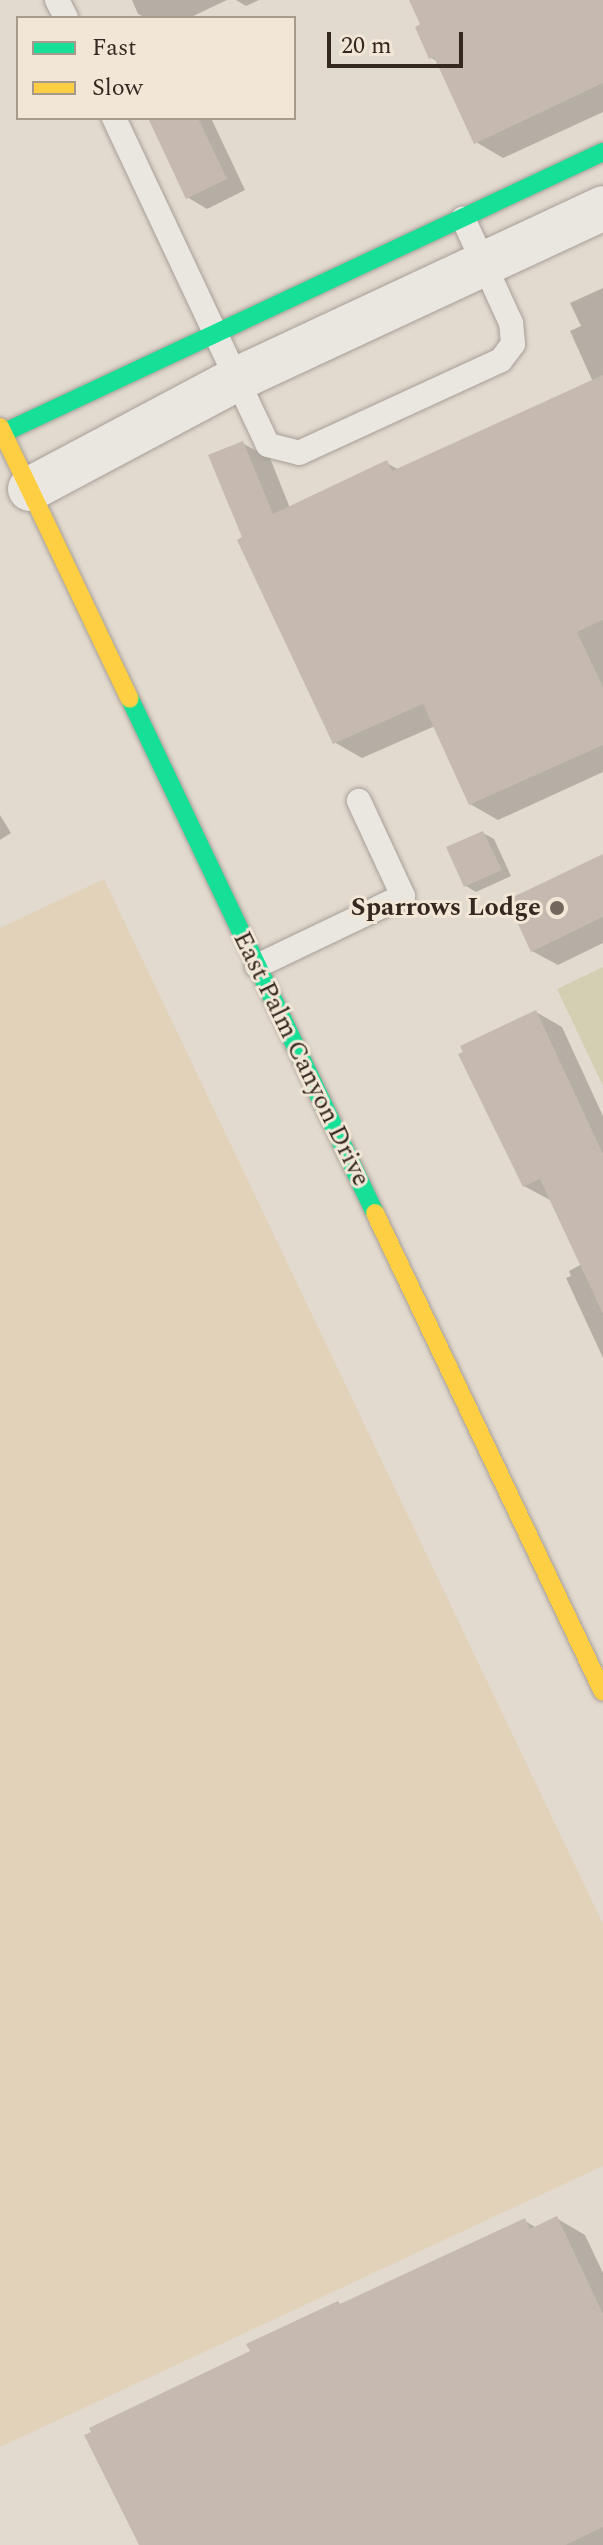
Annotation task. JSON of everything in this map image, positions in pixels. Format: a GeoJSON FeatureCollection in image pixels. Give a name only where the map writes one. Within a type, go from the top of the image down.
{"type":"FeatureCollection","features":[{"type":"Feature","properties":{"kind":"main road"},"geometry":{"type":"LineString","coordinates":[[2,430],[603,152]]}},
{"type":"Feature","properties":{"kind":"main road","name":"East Palm Canyon Drive"},"geometry":{"type":"LineString","coordinates":[[2,430],[603,1692]]}},
{"type":"Feature","properties":{"kind":"street"},"geometry":{"type":"LineString","coordinates":[[30,489],[237,379],[603,208]]}},
{"type":"Feature","properties":{"kind":"lane"},"geometry":{"type":"LineString","coordinates":[[115,120],[268,445],[299,453],[501,360],[513,344],[511,323],[463,218]]}},
{"type":"Feature","properties":{"kind":"lane"},"geometry":{"type":"LineString","coordinates":[[257,966],[403,896],[359,801]]}},
{"type":"Feature","properties":{"kind":"shaded area"},"geometry":{"type":"Polygon","coordinates":[[[603,967],[603,1086],[557,989],[603,967]]]}},
{"type":"Feature","properties":{"kind":"sand"},"geometry":{"type":"Polygon","coordinates":[[[104,879],[603,1924],[603,2166],[0,2447],[0,928],[104,879]]]}},
{"type":"Feature","properties":{"kind":"building"},"geometry":{"type":"Polygon","coordinates":[[[409,0],[603,0],[603,83],[474,144],[434,57],[429,59],[415,27],[420,24],[409,0]]]}},
{"type":"Feature","properties":{"kind":"building"},"geometry":{"type":"Polygon","coordinates":[[[149,120],[199,120],[227,179],[186,199],[149,120]]]}},
{"type":"Feature","properties":{"kind":"building"},"geometry":{"type":"Polygon","coordinates":[[[603,375],[603,620],[577,632],[603,687],[603,745],[469,805],[423,704],[333,744],[237,540],[242,537],[208,455],[243,441],[273,514],[387,460],[392,471],[603,375]]]}},
{"type":"Feature","properties":{"kind":"building"},"geometry":{"type":"Polygon","coordinates":[[[483,831],[502,870],[464,887],[446,847],[483,831]]]}},
{"type":"Feature","properties":{"kind":"building","name":"Sparrows Lodge"},"geometry":{"type":"Polygon","coordinates":[[[603,854],[603,917],[531,952],[507,900],[603,854]]]}},
{"type":"Feature","properties":{"kind":"building"},"geometry":{"type":"Polygon","coordinates":[[[536,1010],[603,1154],[603,1314],[540,1179],[523,1187],[458,1054],[463,1052],[460,1046],[536,1010]]]}},
{"type":"Feature","properties":{"kind":"building"},"geometry":{"type":"Polygon","coordinates":[[[557,2216],[603,2314],[603,2527],[566,2545],[139,2545],[84,2435],[91,2432],[89,2428],[250,2351],[246,2344],[338,2301],[340,2304],[525,2218],[530,2229],[557,2216]]]}},
{"type":"Feature","properties":{"kind":"traffic: fast"},"geometry":{"type":"LineString","coordinates":[[3,433],[603,152]]}},
{"type":"Feature","properties":{"kind":"traffic: fast"},"geometry":{"type":"LineString","coordinates":[[130,699],[375,1213]]}},
{"type":"Feature","properties":{"kind":"traffic: slow"},"geometry":{"type":"LineString","coordinates":[[0,427],[130,699]]}},
{"type":"Feature","properties":{"kind":"traffic: slow"},"geometry":{"type":"LineString","coordinates":[[375,1213],[603,1692]]}},
{"type":"Feature","properties":{"kind":"place","name":"Sparrows Lodge"},"geometry":{"type":"Point","coordinates":[557,908]}}]}
